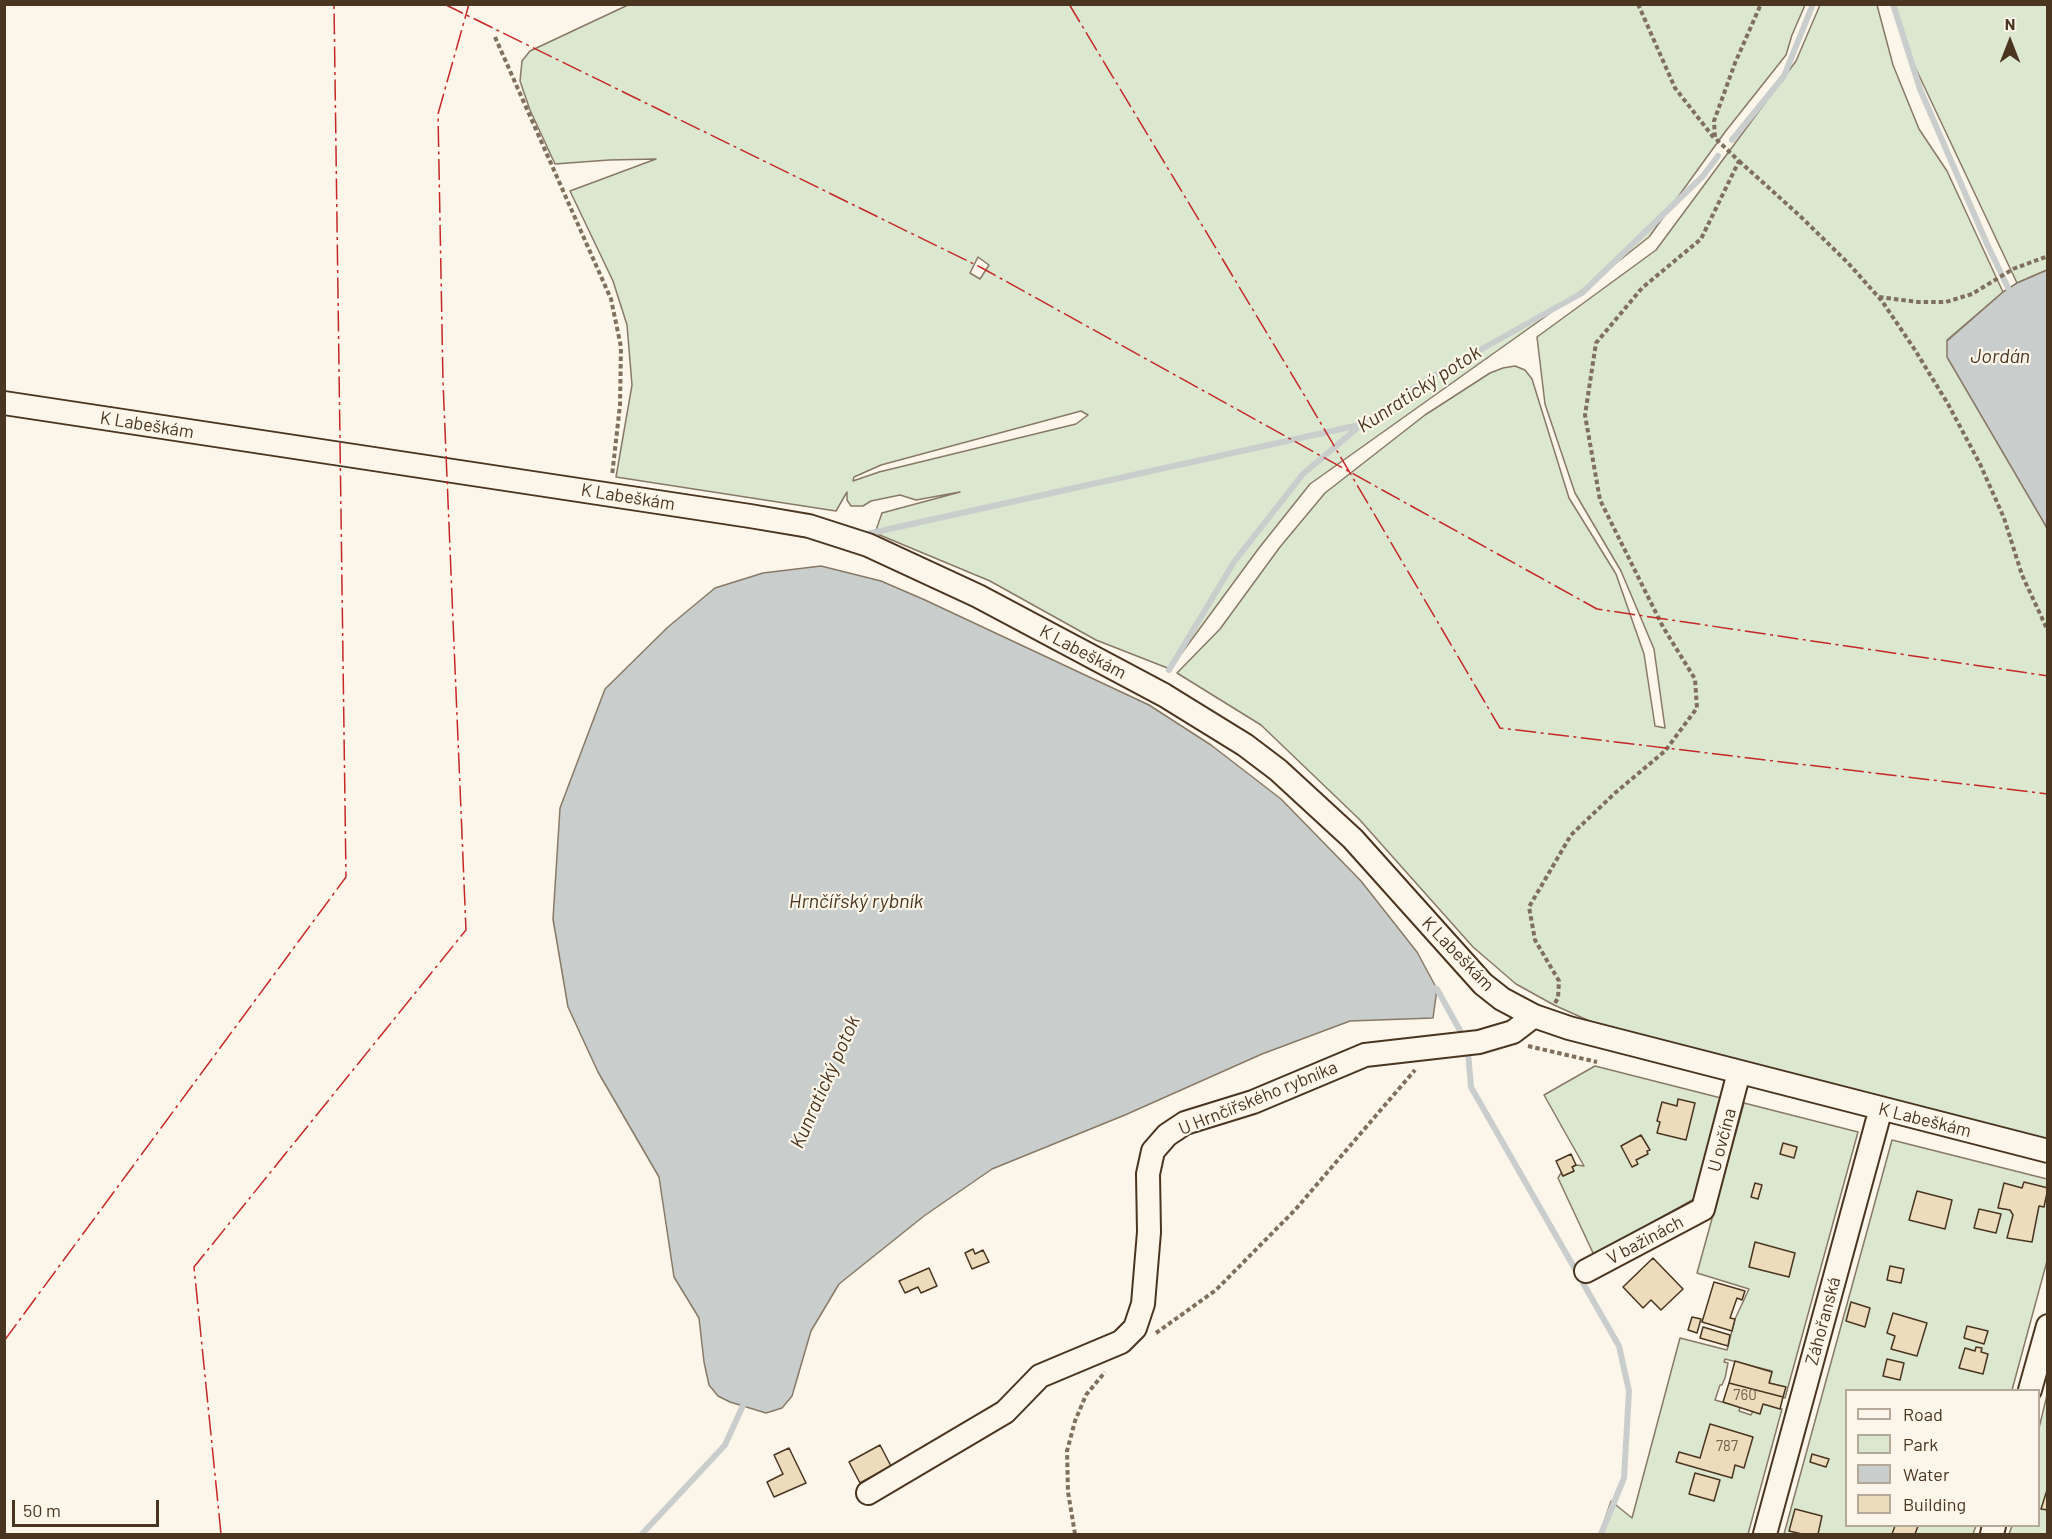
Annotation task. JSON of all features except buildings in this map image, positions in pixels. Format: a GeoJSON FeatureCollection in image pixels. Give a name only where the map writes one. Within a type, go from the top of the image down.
{"type":"FeatureCollection","features":[{"type":"Feature","properties":{"kind":"street","name":"K Labeškám"},"geometry":{"type":"LineString","coordinates":[[4,403],[809,526],[868,544],[978,596],[1164,695],[1245,745],[1278,770],[1353,839],[1483,984],[1502,999],[1539,1018],[2048,1151]]}},
{"type":"Feature","properties":{"kind":"street","name":"U Hrnčířského rybníka"},"geometry":{"type":"LineString","coordinates":[[868,1493],[1005,1412],[1040,1376],[1121,1342],[1135,1328],[1143,1304],[1148,1244],[1148,1174],[1153,1152],[1167,1135],[1185,1123],[1253,1102],[1365,1055],[1479,1042],[1513,1032],[1539,1018]]}},
{"type":"Feature","properties":{"kind":"street","name":"U ovčína"},"geometry":{"type":"LineString","coordinates":[[1703,1209],[1739,1072]]}},
{"type":"Feature","properties":{"kind":"street","name":"Záhořanská"},"geometry":{"type":"LineString","coordinates":[[1765,1534],[1881,1108]]}},
{"type":"Feature","properties":{"kind":"street","name":"V bažinách"},"geometry":{"type":"LineString","coordinates":[[1586,1271],[1703,1209]]}},
{"type":"Feature","properties":{"kind":"street"},"geometry":{"type":"LineString","coordinates":[[2030,1389],[2048,1326]]}},
{"type":"Feature","properties":{"kind":"path"},"geometry":{"type":"LineString","coordinates":[[1638,4],[1675,88],[1715,138],[1848,263],[1878,297],[1915,350],[1948,404],[1980,464],[2004,518],[2022,574],[2048,631]]}},
{"type":"Feature","properties":{"kind":"path"},"geometry":{"type":"LineString","coordinates":[[1715,138],[1714,121],[1735,63],[1761,4]]}},
{"type":"Feature","properties":{"kind":"path"},"geometry":{"type":"LineString","coordinates":[[495,37],[611,299],[621,347],[620,405],[610,495]]}},
{"type":"Feature","properties":{"kind":"path"},"geometry":{"type":"LineString","coordinates":[[1539,1018],[1558,998],[1559,981],[1535,940],[1529,907],[1571,835],[1615,793],[1665,751],[1697,708],[1695,679],[1663,627],[1600,500],[1586,415],[1596,343],[1642,288],[1701,239],[1739,161]]}},
{"type":"Feature","properties":{"kind":"path"},"geometry":{"type":"LineString","coordinates":[[1878,297],[1918,302],[1946,302],[1972,294],[2013,269],[2048,256]]}},
{"type":"Feature","properties":{"kind":"path"},"geometry":{"type":"LineString","coordinates":[[1513,1032],[1522,1044],[1597,1062]]}},
{"type":"Feature","properties":{"kind":"path"},"geometry":{"type":"LineString","coordinates":[[1149,1337],[1216,1290],[1295,1209],[1436,1047]]}},
{"type":"Feature","properties":{"kind":"path"},"geometry":{"type":"LineString","coordinates":[[1075,1534],[1068,1492],[1067,1451],[1075,1421],[1086,1395],[1111,1364]]}},
{"type":"Feature","properties":{"kind":"green space"},"geometry":{"type":"Polygon","coordinates":[[[628,4],[1805,5],[1786,55],[1725,132],[1649,237],[1577,294],[1310,484],[1259,548],[1170,669],[1096,640],[990,581],[875,533],[882,513],[960,492],[916,500],[900,495],[871,501],[863,506],[851,506],[847,500],[847,492],[836,511],[616,477],[632,385],[627,325],[613,281],[570,191],[656,159],[555,164],[530,110],[520,81],[522,61],[530,51],[628,4]],[[978,257],[970,273],[980,279],[989,265],[978,257]],[[1081,411],[881,465],[854,477],[853,481],[879,472],[1076,424],[1088,415],[1081,411]]]}},
{"type":"Feature","properties":{"kind":"green space"},"geometry":{"type":"Polygon","coordinates":[[[1820,5],[1877,5],[1893,65],[1919,129],[1947,171],[2003,292],[1947,340],[2047,528],[2047,1140],[1605,1028],[1554,1005],[1516,984],[1473,947],[1359,819],[1261,725],[1177,673],[1220,629],[1280,547],[1325,493],[1425,415],[1490,373],[1515,366],[1525,370],[1532,379],[1569,498],[1616,574],[1644,654],[1655,726],[1665,728],[1654,649],[1621,571],[1575,493],[1545,404],[1537,337],[1656,250],[1796,61],[1820,5]]]}},
{"type":"Feature","properties":{"kind":"green space"},"geometry":{"type":"Polygon","coordinates":[[[1895,5],[2047,5],[2047,270],[2017,283],[1907,50],[1895,5]]]}},
{"type":"Feature","properties":{"kind":"green space"},"geometry":{"type":"Polygon","coordinates":[[[1595,1066],[1721,1098],[1694,1199],[1594,1255],[1558,1178],[1561,1173],[1563,1176],[1574,1171],[1572,1167],[1576,1165],[1584,1166],[1544,1095],[1595,1066]]]}},
{"type":"Feature","properties":{"kind":"green space"},"geometry":{"type":"Polygon","coordinates":[[[1744,1103],[1858,1132],[1785,1398],[1783,1397],[1785,1387],[1769,1383],[1772,1371],[1725,1359],[1724,1362],[1728,1363],[1725,1378],[1715,1400],[1740,1407],[1739,1411],[1751,1415],[1763,1404],[1782,1409],[1748,1534],[1600,1534],[1611,1501],[1632,1518],[1680,1338],[1727,1350],[1735,1319],[1749,1289],[1697,1273],[1744,1103]]]}},
{"type":"Feature","properties":{"kind":"green space"},"geometry":{"type":"Polygon","coordinates":[[[1892,1140],[2047,1179],[2047,1261],[2012,1389],[1845,1389],[1845,1527],[1976,1527],[1973,1534],[1784,1534],[1892,1140]]]}},
{"type":"Feature","properties":{"kind":"green space"},"geometry":{"type":"Polygon","coordinates":[[[2047,1395],[2047,1534],[2009,1534],[2012,1527],[2040,1527],[2040,1424],[2047,1395]]]}},
{"type":"Feature","properties":{"kind":"water","name":"Jordán"},"geometry":{"type":"Polygon","coordinates":[[[2047,270],[2047,528],[1947,357],[1947,341],[2003,292],[2047,270]]]}},
{"type":"Feature","properties":{"kind":"water","name":"Hrnčířský rybník"},"geometry":{"type":"Polygon","coordinates":[[[821,566],[881,581],[925,600],[1149,705],[1211,745],[1281,799],[1361,881],[1417,952],[1437,989],[1433,1018],[1350,1021],[1262,1054],[1125,1115],[992,1169],[924,1216],[839,1284],[811,1331],[792,1396],[782,1408],[766,1413],[730,1402],[718,1396],[709,1385],[699,1318],[674,1277],[659,1177],[598,1072],[568,1007],[553,919],[560,808],[605,689],[668,627],[715,588],[763,573],[821,566]]]}},
{"type":"Feature","properties":{"kind":"waterway","name":"Kunratický potok"},"geometry":{"type":"LineString","coordinates":[[1732,140],[1784,76],[1813,4]]}},
{"type":"Feature","properties":{"kind":"waterway"},"geometry":{"type":"LineString","coordinates":[[1893,4],[1920,89],[2011,294]]}},
{"type":"Feature","properties":{"kind":"waterway","name":"Kunratický potok"},"geometry":{"type":"LineString","coordinates":[[1169,670],[1234,562],[1303,474],[1362,424],[1426,380],[1582,293],[1703,176],[1718,156]]}},
{"type":"Feature","properties":{"kind":"waterway"},"geometry":{"type":"LineString","coordinates":[[862,535],[1359,425]]}},
{"type":"Feature","properties":{"kind":"waterway"},"geometry":{"type":"LineString","coordinates":[[1431,987],[1437,989],[1464,1038]]}},
{"type":"Feature","properties":{"kind":"waterway"},"geometry":{"type":"LineString","coordinates":[[1468,1052],[1471,1087],[1619,1346],[1629,1391],[1624,1478],[1601,1534]]}},
{"type":"Feature","properties":{"kind":"waterway","name":"Kunratický potok"},"geometry":{"type":"LineString","coordinates":[[642,1534],[725,1445],[745,1401]]}},
{"type":"Feature","properties":{"kind":"power"},"geometry":{"type":"LineString","coordinates":[[4,1341],[346,877],[334,4]]}},
{"type":"Feature","properties":{"kind":"power"},"geometry":{"type":"LineString","coordinates":[[444,4],[982,268],[1597,609],[2048,676]]}},
{"type":"Feature","properties":{"kind":"power"},"geometry":{"type":"LineString","coordinates":[[221,1534],[194,1267],[466,930],[443,382],[438,114],[469,4]]}},
{"type":"Feature","properties":{"kind":"power"},"geometry":{"type":"LineString","coordinates":[[1069,4],[1303,393],[1500,728],[2048,794]]}}]}
